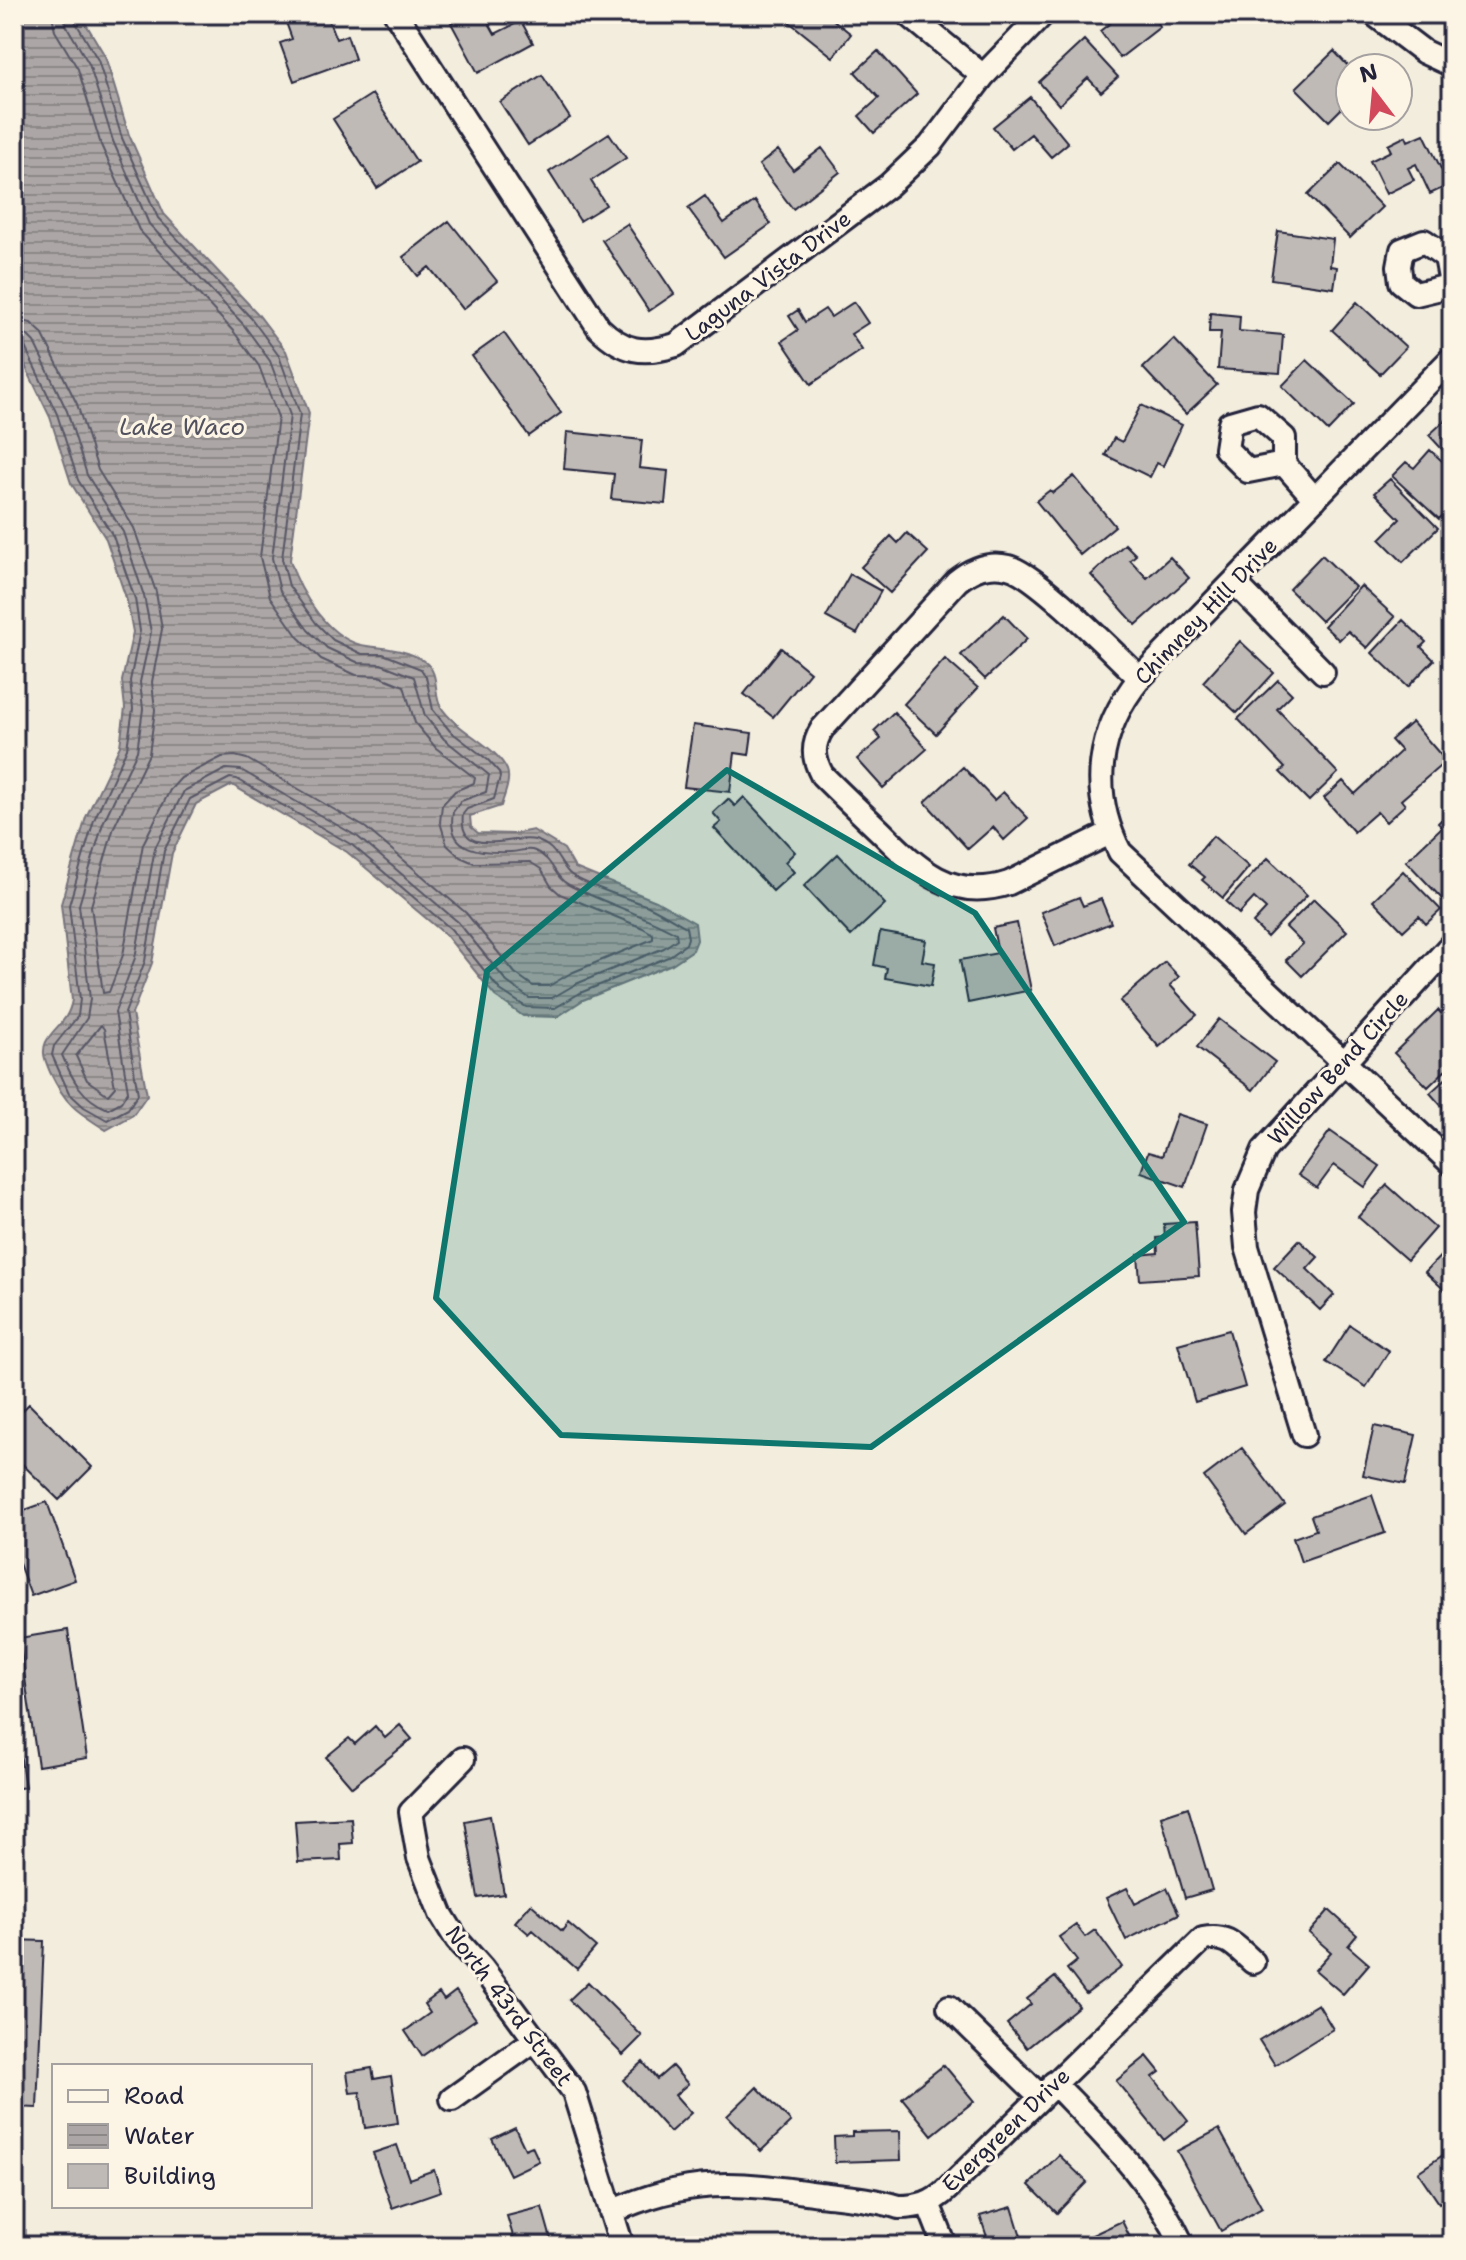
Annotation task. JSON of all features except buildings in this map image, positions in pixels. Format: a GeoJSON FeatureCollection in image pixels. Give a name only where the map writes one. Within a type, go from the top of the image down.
{"type":"FeatureCollection","features":[{"type":"Feature","properties":{"kind":"street","name":"Laguna Vista Drive"},"geometry":{"type":"LineString","coordinates":[[396,14],[599,328],[611,340],[638,351],[656,352],[676,345],[889,185],[930,146],[983,76],[1043,14]]}},
{"type":"Feature","properties":{"kind":"street"},"geometry":{"type":"LineString","coordinates":[[908,14],[983,76]]}},
{"type":"Feature","properties":{"kind":"street"},"geometry":{"type":"LineString","coordinates":[[1374,14],[1424,52],[1452,65]]}},
{"type":"Feature","properties":{"kind":"street","name":"Chimney Hill Drive"},"geometry":{"type":"LineString","coordinates":[[1452,358],[1140,678],[1120,706],[1111,726],[1103,755],[1102,794],[1110,833],[1120,852],[1452,1164]]}},
{"type":"Feature","properties":{"kind":"street"},"geometry":{"type":"LineString","coordinates":[[1284,464],[1315,499]]}},
{"type":"Feature","properties":{"kind":"street"},"geometry":{"type":"LineString","coordinates":[[1110,833],[997,887],[959,887],[940,881],[914,864],[822,775],[816,763],[816,739],[957,581],[969,571],[983,566],[1006,566],[1030,577],[1140,678]]}},
{"type":"Feature","properties":{"kind":"street"},"geometry":{"type":"LineString","coordinates":[[1235,583],[1323,672]]}},
{"type":"Feature","properties":{"kind":"street","name":"Willow Bend Circle"},"geometry":{"type":"LineString","coordinates":[[1304,1435],[1247,1247],[1244,1212],[1250,1180],[1264,1150],[1452,944]]}},
{"type":"Feature","properties":{"kind":"street","name":"North 43rd Street"},"geometry":{"type":"LineString","coordinates":[[463,1759],[411,1812],[419,1858],[441,1914],[457,1940],[574,2092],[622,2246]]}},
{"type":"Feature","properties":{"kind":"street","name":"Evergreen Drive"},"geometry":{"type":"LineString","coordinates":[[611,2212],[661,2193],[747,2183],[899,2207],[928,2203],[947,2189],[1203,1939],[1225,1938],[1253,1962]]}},
{"type":"Feature","properties":{"kind":"street"},"geometry":{"type":"LineString","coordinates":[[949,2007],[1130,2161],[1153,2190],[1183,2246]]}},
{"type":"Feature","properties":{"kind":"street"},"geometry":{"type":"LineString","coordinates":[[452,2099],[536,2039]]}},
{"type":"Feature","properties":{"kind":"street"},"geometry":{"type":"LineString","coordinates":[[928,2203],[945,2246]]}},
{"type":"Feature","properties":{"kind":"highlighted area"},"geometry":{"type":"Polygon","coordinates":[[[727,770],[975,913],[1184,1222],[871,1447],[561,1435],[436,1298],[487,971],[727,770]]]}},
{"type":"Feature","properties":{"kind":"water","name":"Lake Waco"},"geometry":{"type":"Polygon","coordinates":[[[14,14],[80,14],[105,56],[129,135],[164,214],[257,313],[286,351],[309,413],[290,560],[294,573],[318,614],[341,635],[367,646],[405,652],[425,662],[433,672],[437,696],[448,716],[502,761],[508,778],[501,806],[470,816],[471,827],[478,833],[513,834],[533,830],[564,849],[575,868],[656,901],[695,923],[697,940],[693,950],[672,964],[583,1000],[557,1017],[523,1016],[495,996],[446,935],[347,852],[232,785],[196,804],[172,853],[152,963],[132,1014],[147,1095],[133,1115],[106,1130],[79,1112],[61,1092],[48,1068],[44,1050],[50,1036],[68,1014],[72,1000],[61,904],[86,817],[120,746],[125,708],[122,681],[133,632],[127,601],[106,539],[71,483],[50,417],[14,343],[14,14]]]}}]}
